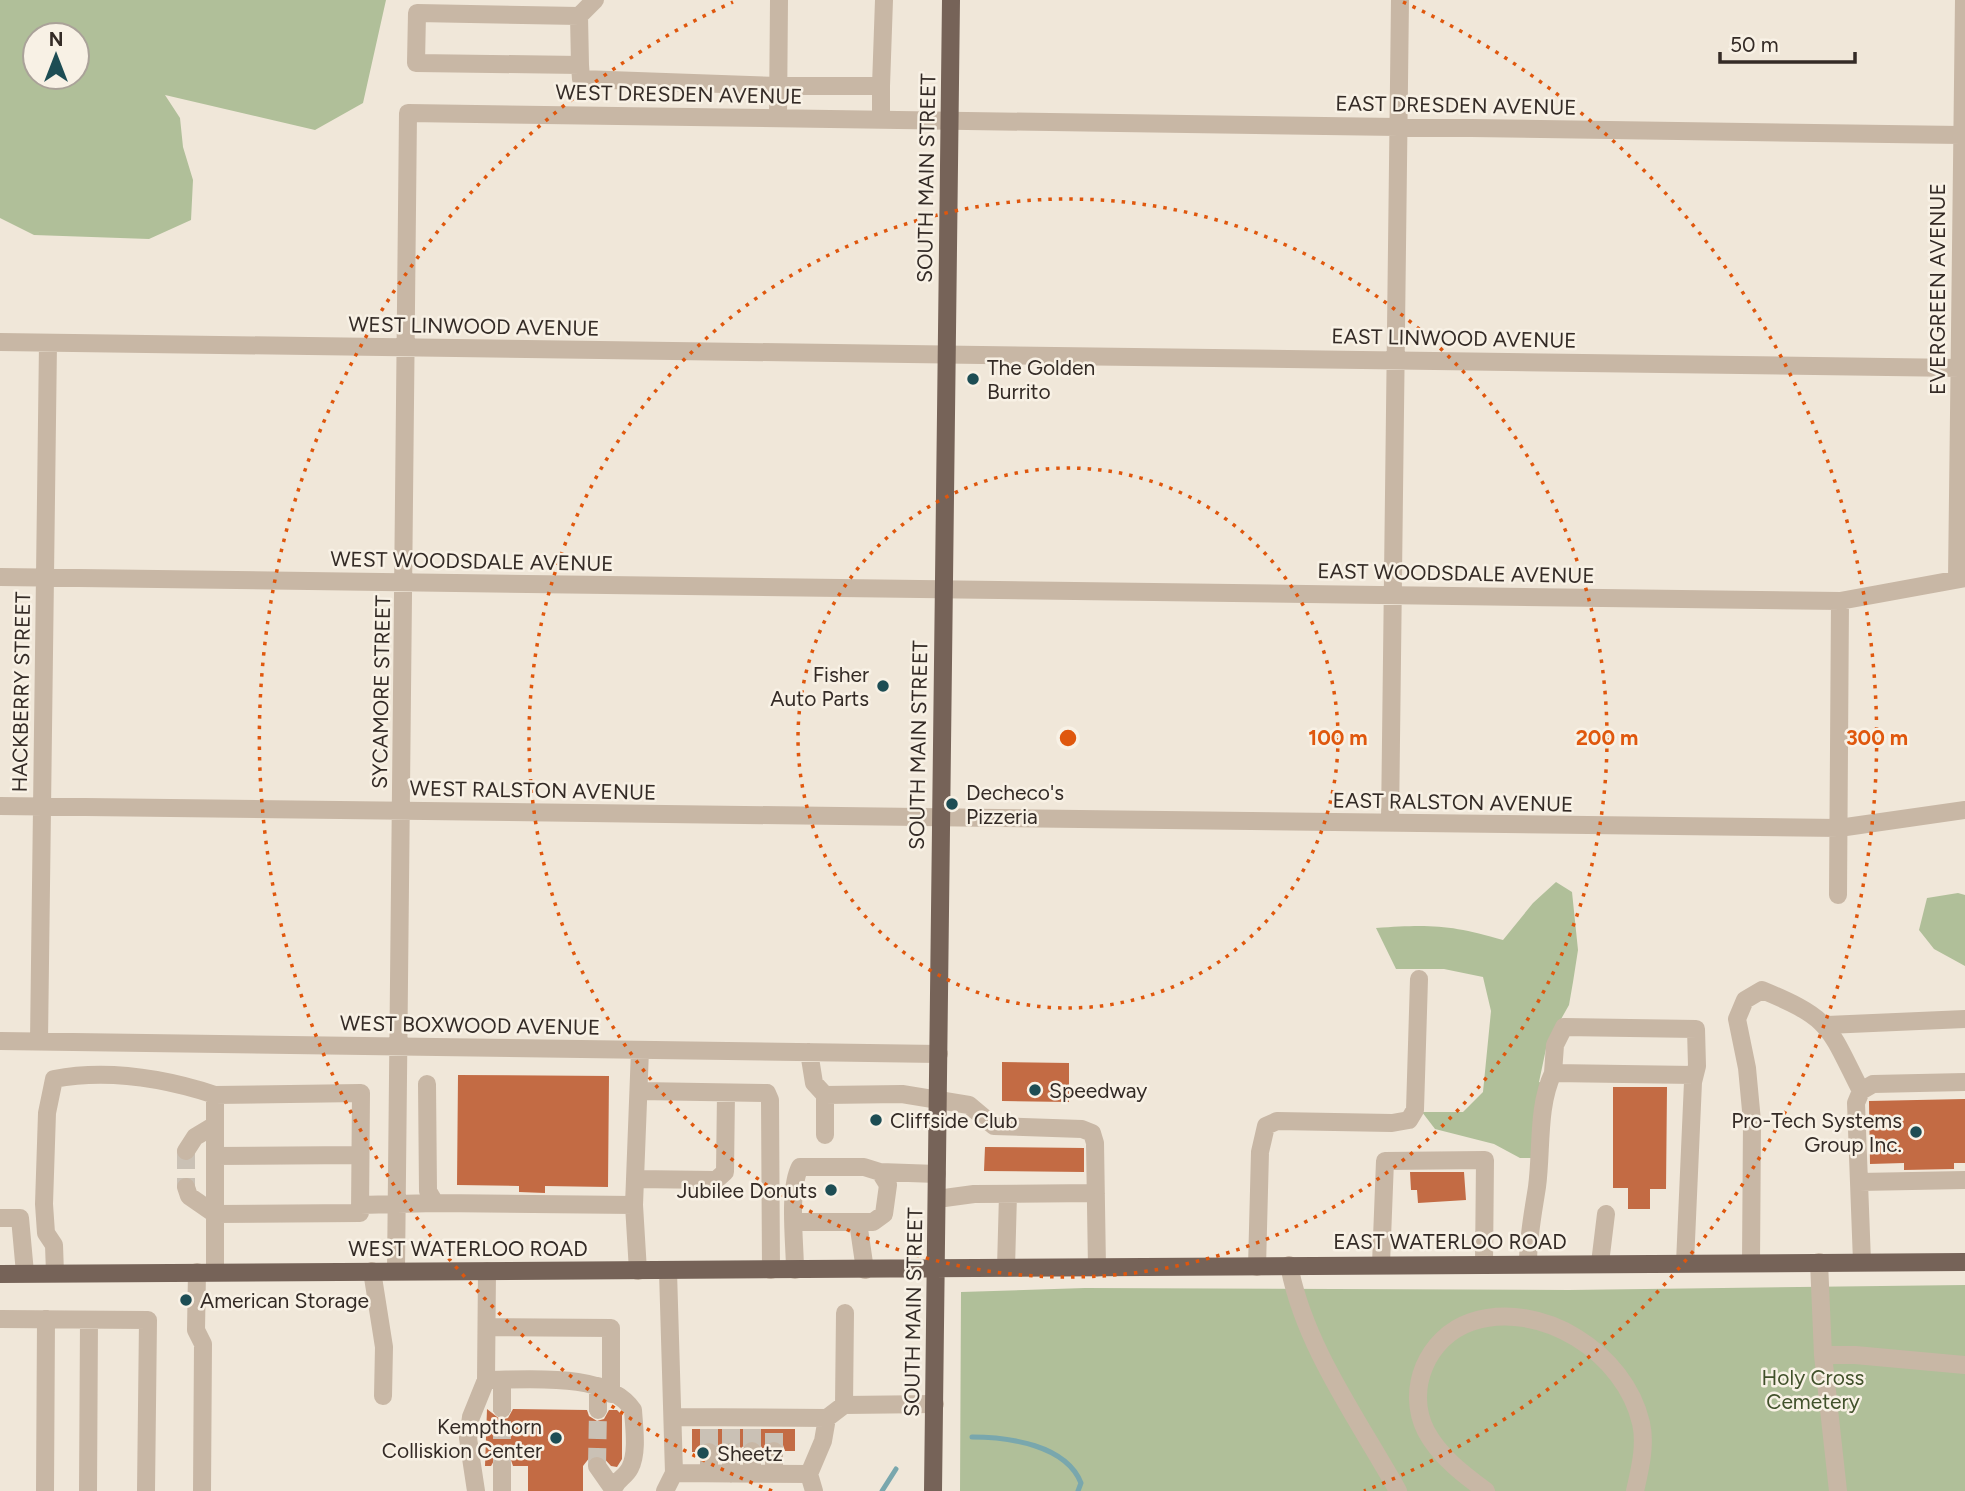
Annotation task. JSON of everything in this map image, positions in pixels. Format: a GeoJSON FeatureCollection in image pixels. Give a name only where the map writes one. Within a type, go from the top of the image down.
{"type":"FeatureCollection","features":[{"type":"Feature","properties":{"kind":"main road","name":"SOUTH MAIN STREET"},"geometry":{"type":"LineString","coordinates":[[933,1491],[951,0]]}},
{"type":"Feature","properties":{"kind":"main road","name":"EAST WATERLOO ROAD"},"geometry":{"type":"LineString","coordinates":[[936,1270],[1381,1264],[1965,1262]]}},
{"type":"Feature","properties":{"kind":"main road","name":"WEST WATERLOO ROAD"},"geometry":{"type":"LineString","coordinates":[[0,1274],[936,1270]]}},
{"type":"Feature","properties":{"kind":"street"},"geometry":{"type":"LineString","coordinates":[[580,65],[416,63],[417,13],[579,16],[595,0]]}},
{"type":"Feature","properties":{"kind":"street"},"geometry":{"type":"LineString","coordinates":[[778,117],[779,0]]}},
{"type":"Feature","properties":{"kind":"street"},"geometry":{"type":"LineString","coordinates":[[881,120],[884,0]]}},
{"type":"Feature","properties":{"kind":"street"},"geometry":{"type":"LineString","coordinates":[[1390,823],[1400,0]]}},
{"type":"Feature","properties":{"kind":"street","name":"EVERGREEN AVENUE"},"geometry":{"type":"LineString","coordinates":[[1961,578],[1961,135],[1964,0]]}},
{"type":"Feature","properties":{"kind":"street"},"geometry":{"type":"LineString","coordinates":[[579,16],[581,79],[778,86],[881,86]]}},
{"type":"Feature","properties":{"kind":"street","name":"WEST DRESDEN AVENUE"},"geometry":{"type":"LineString","coordinates":[[408,113],[778,117],[950,122]]}},
{"type":"Feature","properties":{"kind":"street","name":"SYCAMORE STREET"},"geometry":{"type":"LineString","coordinates":[[396,1271],[408,348],[408,113]]}},
{"type":"Feature","properties":{"kind":"street","name":"EAST DRESDEN AVENUE"},"geometry":{"type":"LineString","coordinates":[[950,122],[1961,135]]}},
{"type":"Feature","properties":{"kind":"street","name":"WEST LINWOOD AVENUE"},"geometry":{"type":"LineString","coordinates":[[0,342],[947,355]]}},
{"type":"Feature","properties":{"kind":"street","name":"HACKBERRY STREET"},"geometry":{"type":"LineString","coordinates":[[40,1041],[48,343]]}},
{"type":"Feature","properties":{"kind":"street","name":"EAST LINWOOD AVENUE"},"geometry":{"type":"LineString","coordinates":[[947,355],[1960,368]]}},
{"type":"Feature","properties":{"kind":"street","name":"WEST WOODSDALE AVENUE"},"geometry":{"type":"LineString","coordinates":[[0,577],[944,590]]}},
{"type":"Feature","properties":{"kind":"street","name":"EAST WOODSDALE AVENUE"},"geometry":{"type":"LineString","coordinates":[[944,590],[1840,601],[1961,578]]}},
{"type":"Feature","properties":{"kind":"street"},"geometry":{"type":"LineString","coordinates":[[1838,895],[1840,601]]}},
{"type":"Feature","properties":{"kind":"street","name":"WEST RALSTON AVENUE"},"geometry":{"type":"LineString","coordinates":[[0,806],[940,819]]}},
{"type":"Feature","properties":{"kind":"street","name":"EAST RALSTON AVENUE"},"geometry":{"type":"LineString","coordinates":[[940,819],[1839,828],[1965,810]]}},
{"type":"Feature","properties":{"kind":"street"},"geometry":{"type":"LineString","coordinates":[[1257,1267],[1262,1132],[1266,1126],[1277,1121],[1392,1123],[1409,1120],[1415,1110],[1419,979]]}},
{"type":"Feature","properties":{"kind":"street"},"geometry":{"type":"LineString","coordinates":[[1751,1262],[1752,1121],[1747,1068],[1737,1019],[1745,1000],[1762,990],[1806,1008],[1828,1025],[1861,1091]]}},
{"type":"Feature","properties":{"kind":"street"},"geometry":{"type":"LineString","coordinates":[[1828,1025],[1965,1019]]}},
{"type":"Feature","properties":{"kind":"street"},"geometry":{"type":"LineString","coordinates":[[1528,1263],[1528,1233],[1537,1188],[1546,1096],[1553,1073],[1555,1045],[1564,1027],[1696,1029],[1685,1263]]}},
{"type":"Feature","properties":{"kind":"street","name":"WEST BOXWOOD AVENUE"},"geometry":{"type":"LineString","coordinates":[[0,1041],[939,1054]]}},
{"type":"Feature","properties":{"kind":"street"},"geometry":{"type":"LineString","coordinates":[[638,1271],[634,1205],[640,1050]]}},
{"type":"Feature","properties":{"kind":"street"},"geometry":{"type":"LineString","coordinates":[[809,1052],[814,1083],[825,1095],[825,1135]]}},
{"type":"Feature","properties":{"kind":"street"},"geometry":{"type":"LineString","coordinates":[[1553,1073],[1694,1076]]}},
{"type":"Feature","properties":{"kind":"street"},"geometry":{"type":"LineString","coordinates":[[55,1273],[54,1245],[46,1233],[44,1204],[47,1113],[54,1079],[70,1076],[154,1077],[215,1095],[361,1093],[360,1213],[215,1214],[189,1196],[186,1187]]}},
{"type":"Feature","properties":{"kind":"street"},"geometry":{"type":"LineString","coordinates":[[1862,1262],[1856,1103],[1861,1091],[1873,1084],[1965,1082]]}},
{"type":"Feature","properties":{"kind":"street"},"geometry":{"type":"LineString","coordinates":[[427,1084],[428,1191],[435,1203]]}},
{"type":"Feature","properties":{"kind":"street"},"geometry":{"type":"LineString","coordinates":[[639,1091],[766,1093],[769,1100],[771,1270]]}},
{"type":"Feature","properties":{"kind":"street"},"geometry":{"type":"LineString","coordinates":[[635,1179],[716,1180],[725,1172],[726,1093]]}},
{"type":"Feature","properties":{"kind":"street"},"geometry":{"type":"LineString","coordinates":[[825,1095],[902,1094],[969,1105],[995,1126],[1082,1129],[1092,1133],[1097,1268]]}},
{"type":"Feature","properties":{"kind":"street"},"geometry":{"type":"LineString","coordinates":[[202,1491],[203,1343],[195,1330],[215,1214],[215,1095]]}},
{"type":"Feature","properties":{"kind":"street"},"geometry":{"type":"LineString","coordinates":[[397,1109],[427,1108]]}},
{"type":"Feature","properties":{"kind":"street"},"geometry":{"type":"LineString","coordinates":[[186,1151],[195,1138],[215,1125]]}},
{"type":"Feature","properties":{"kind":"street"},"geometry":{"type":"LineString","coordinates":[[215,1156],[360,1155]]}},
{"type":"Feature","properties":{"kind":"street"},"geometry":{"type":"LineString","coordinates":[[1381,1264],[1385,1161],[1485,1160],[1484,1264]]}},
{"type":"Feature","properties":{"kind":"street"},"geometry":{"type":"LineString","coordinates":[[795,1270],[795,1176],[800,1167],[864,1167],[880,1172],[937,1174]]}},
{"type":"Feature","properties":{"kind":"street"},"geometry":{"type":"LineString","coordinates":[[795,1222],[873,1222],[884,1214],[888,1185],[880,1172]]}},
{"type":"Feature","properties":{"kind":"street"},"geometry":{"type":"LineString","coordinates":[[1859,1181],[1965,1180]]}},
{"type":"Feature","properties":{"kind":"street"},"geometry":{"type":"LineString","coordinates":[[937,1199],[1008,1194],[1096,1193]]}},
{"type":"Feature","properties":{"kind":"street"},"geometry":{"type":"LineString","coordinates":[[1006,1268],[1008,1194]]}},
{"type":"Feature","properties":{"kind":"street"},"geometry":{"type":"LineString","coordinates":[[360,1205],[634,1205]]}},
{"type":"Feature","properties":{"kind":"street"},"geometry":{"type":"LineString","coordinates":[[1600,1263],[1606,1214]]}},
{"type":"Feature","properties":{"kind":"street"},"geometry":{"type":"LineString","coordinates":[[0,1218],[20,1218],[25,1273]]}},
{"type":"Feature","properties":{"kind":"street"},"geometry":{"type":"LineString","coordinates":[[858,1222],[865,1270]]}},
{"type":"Feature","properties":{"kind":"street"},"geometry":{"type":"LineString","coordinates":[[1819,1262],[1823,1355],[1838,1491]]}},
{"type":"Feature","properties":{"kind":"street"},"geometry":{"type":"LineString","coordinates":[[1289,1265],[1294,1293],[1309,1332],[1398,1491]]}},
{"type":"Feature","properties":{"kind":"street"},"geometry":{"type":"LineString","coordinates":[[372,1271],[384,1347],[383,1396]]}},
{"type":"Feature","properties":{"kind":"street"},"geometry":{"type":"LineString","coordinates":[[487,1271],[487,1327],[494,1380],[502,1409]]}},
{"type":"Feature","properties":{"kind":"street"},"geometry":{"type":"LineString","coordinates":[[665,1491],[674,1473],[668,1271]]}},
{"type":"Feature","properties":{"kind":"street"},"geometry":{"type":"LineString","coordinates":[[844,1405],[845,1313]]}},
{"type":"Feature","properties":{"kind":"street"},"geometry":{"type":"LineString","coordinates":[[1486,1491],[1451,1463],[1426,1432],[1419,1407],[1419,1382],[1428,1358],[1451,1333],[1473,1322],[1500,1318],[1551,1325],[1580,1340],[1605,1359],[1625,1384],[1641,1423],[1643,1446],[1635,1491]]}},
{"type":"Feature","properties":{"kind":"street"},"geometry":{"type":"LineString","coordinates":[[0,1319],[148,1320],[146,1491]]}},
{"type":"Feature","properties":{"kind":"street"},"geometry":{"type":"LineString","coordinates":[[45,1491],[46,1319]]}},
{"type":"Feature","properties":{"kind":"street"},"geometry":{"type":"LineString","coordinates":[[88,1491],[89,1320]]}},
{"type":"Feature","properties":{"kind":"street"},"geometry":{"type":"LineString","coordinates":[[487,1327],[611,1328],[604,1390],[598,1410]]}},
{"type":"Feature","properties":{"kind":"street"},"geometry":{"type":"LineString","coordinates":[[1823,1355],[1855,1355],[1965,1365]]}},
{"type":"Feature","properties":{"kind":"street"},"geometry":{"type":"LineString","coordinates":[[494,1380],[580,1381],[604,1390],[633,1410],[634,1435],[630,1468],[612,1490],[597,1466]]}},
{"type":"Feature","properties":{"kind":"street"},"geometry":{"type":"LineString","coordinates":[[476,1491],[468,1438],[471,1417],[494,1380]]}},
{"type":"Feature","properties":{"kind":"street"},"geometry":{"type":"LineString","coordinates":[[674,1417],[709,1423],[775,1423],[827,1418],[844,1405],[935,1404]]}},
{"type":"Feature","properties":{"kind":"street"},"geometry":{"type":"LineString","coordinates":[[674,1473],[775,1474],[811,1483],[827,1418]]}},
{"type":"Feature","properties":{"kind":"street"},"geometry":{"type":"LineString","coordinates":[[752,1451],[752,1474]]}},
{"type":"Feature","properties":{"kind":"street"},"geometry":{"type":"LineString","coordinates":[[774,1451],[775,1474]]}},
{"type":"Feature","properties":{"kind":"street"},"geometry":{"type":"LineString","coordinates":[[709,1452],[709,1473]]}},
{"type":"Feature","properties":{"kind":"street"},"geometry":{"type":"LineString","coordinates":[[731,1452],[731,1474]]}},
{"type":"Feature","properties":{"kind":"street"},"geometry":{"type":"LineString","coordinates":[[502,1466],[502,1491]]}},
{"type":"Feature","properties":{"kind":"green space"},"geometry":{"type":"Polygon","coordinates":[[[0,0],[386,0],[363,103],[315,130],[165,95],[180,118],[183,147],[193,180],[191,220],[149,239],[34,235],[0,218],[0,0]]]}},
{"type":"Feature","properties":{"kind":"green space"},"geometry":{"type":"Polygon","coordinates":[[[1556,882],[1572,892],[1578,950],[1569,1005],[1547,1044],[1539,1082],[1548,1085],[1536,1158],[1520,1158],[1494,1144],[1435,1129],[1422,1112],[1463,1112],[1483,1092],[1491,1011],[1483,977],[1444,969],[1396,969],[1376,928],[1441,927],[1503,940],[1533,903],[1556,882]]]}},
{"type":"Feature","properties":{"kind":"green space"},"geometry":{"type":"Polygon","coordinates":[[[1958,893],[1965,895],[1965,966],[1934,949],[1919,930],[1927,898],[1958,893]]]}},
{"type":"Feature","properties":{"kind":"green space","name":"Holy Cross Cemetery"},"geometry":{"type":"Polygon","coordinates":[[[1965,1285],[1965,1491],[960,1491],[961,1292],[1085,1288],[1569,1290],[1965,1285]]]}},
{"type":"Feature","properties":{"kind":"building"},"geometry":{"type":"Polygon","coordinates":[[[1002,1062],[1069,1063],[1069,1102],[1002,1101],[1002,1062]]]}},
{"type":"Feature","properties":{"kind":"building"},"geometry":{"type":"Polygon","coordinates":[[[458,1075],[609,1076],[608,1187],[545,1186],[545,1193],[519,1192],[519,1186],[457,1185],[458,1075]]]}},
{"type":"Feature","properties":{"kind":"building"},"geometry":{"type":"Polygon","coordinates":[[[1613,1087],[1667,1087],[1666,1189],[1650,1189],[1650,1209],[1628,1209],[1628,1188],[1613,1188],[1613,1087]]]}},
{"type":"Feature","properties":{"kind":"building","name":"Pro-Tech Systems Group Inc."},"geometry":{"type":"Polygon","coordinates":[[[1965,1099],[1965,1163],[1954,1163],[1954,1169],[1904,1170],[1904,1163],[1870,1164],[1869,1101],[1965,1099]]]}},
{"type":"Feature","properties":{"kind":"building"},"geometry":{"type":"Polygon","coordinates":[[[985,1147],[1084,1148],[1084,1172],[984,1171],[985,1147]]]}},
{"type":"Feature","properties":{"kind":"building"},"geometry":{"type":"Polygon","coordinates":[[[1410,1172],[1464,1172],[1466,1200],[1418,1203],[1417,1190],[1411,1190],[1410,1172]]]}},
{"type":"Feature","properties":{"kind":"building","name":"Kempthorn Colliskion Center"},"geometry":{"type":"Polygon","coordinates":[[[487,1409],[501,1420],[508,1418],[513,1409],[587,1410],[589,1416],[597,1421],[604,1419],[609,1410],[617,1410],[622,1415],[622,1459],[617,1467],[611,1466],[601,1455],[590,1457],[583,1466],[583,1491],[528,1491],[528,1466],[513,1466],[511,1460],[503,1455],[496,1457],[491,1466],[485,1466],[487,1409]]]}},
{"type":"Feature","properties":{"kind":"building"},"geometry":{"type":"Polygon","coordinates":[[[692,1429],[795,1429],[795,1451],[785,1451],[783,1445],[775,1440],[768,1442],[763,1449],[758,1442],[751,1440],[741,1448],[736,1442],[726,1442],[720,1450],[715,1443],[708,1441],[700,1446],[698,1452],[692,1452],[692,1429]]]}},
{"type":"Feature","properties":{"kind":"waterway"},"geometry":{"type":"LineString","coordinates":[[972,1437],[1019,1442],[1050,1452],[1074,1470],[1081,1483],[1078,1491]]}},
{"type":"Feature","properties":{"kind":"waterway"},"geometry":{"type":"LineString","coordinates":[[882,1491],[896,1469]]}},
{"type":"Feature","properties":{"kind":"tunnel"},"geometry":{"type":"LineString","coordinates":[[186,1151],[186,1187]]}},
{"type":"Feature","properties":{"kind":"tunnel"},"geometry":{"type":"LineString","coordinates":[[502,1409],[502,1466]]}},
{"type":"Feature","properties":{"kind":"tunnel"},"geometry":{"type":"LineString","coordinates":[[597,1466],[598,1410]]}},
{"type":"Feature","properties":{"kind":"tunnel"},"geometry":{"type":"LineString","coordinates":[[709,1429],[709,1452]]}},
{"type":"Feature","properties":{"kind":"tunnel"},"geometry":{"type":"LineString","coordinates":[[731,1429],[731,1452]]}},
{"type":"Feature","properties":{"kind":"tunnel"},"geometry":{"type":"LineString","coordinates":[[752,1429],[752,1451]]}},
{"type":"Feature","properties":{"kind":"tunnel"},"geometry":{"type":"LineString","coordinates":[[774,1429],[774,1451]]}},
{"type":"Feature","properties":{"kind":"place","name":"The Golden Burrito"},"geometry":{"type":"Point","coordinates":[973,379]}},
{"type":"Feature","properties":{"kind":"place","name":"Fisher Auto Parts"},"geometry":{"type":"Point","coordinates":[883,686]}},
{"type":"Feature","properties":{"kind":"place","name":"Decheco's Pizzeria"},"geometry":{"type":"Point","coordinates":[952,804]}},
{"type":"Feature","properties":{"kind":"place","name":"Speedway"},"geometry":{"type":"Point","coordinates":[1035,1090]}},
{"type":"Feature","properties":{"kind":"place","name":"Cliffside Club"},"geometry":{"type":"Point","coordinates":[876,1120]}},
{"type":"Feature","properties":{"kind":"place","name":"Pro-Tech Systems Group Inc."},"geometry":{"type":"Point","coordinates":[1916,1132]}},
{"type":"Feature","properties":{"kind":"place","name":"Jubilee Donuts"},"geometry":{"type":"Point","coordinates":[831,1190]}},
{"type":"Feature","properties":{"kind":"place","name":"American Storage"},"geometry":{"type":"Point","coordinates":[186,1300]}},
{"type":"Feature","properties":{"kind":"place","name":"Kempthorn Colliskion Center"},"geometry":{"type":"Point","coordinates":[556,1438]}},
{"type":"Feature","properties":{"kind":"place","name":"Sheetz"},"geometry":{"type":"Point","coordinates":[703,1453]}}]}
